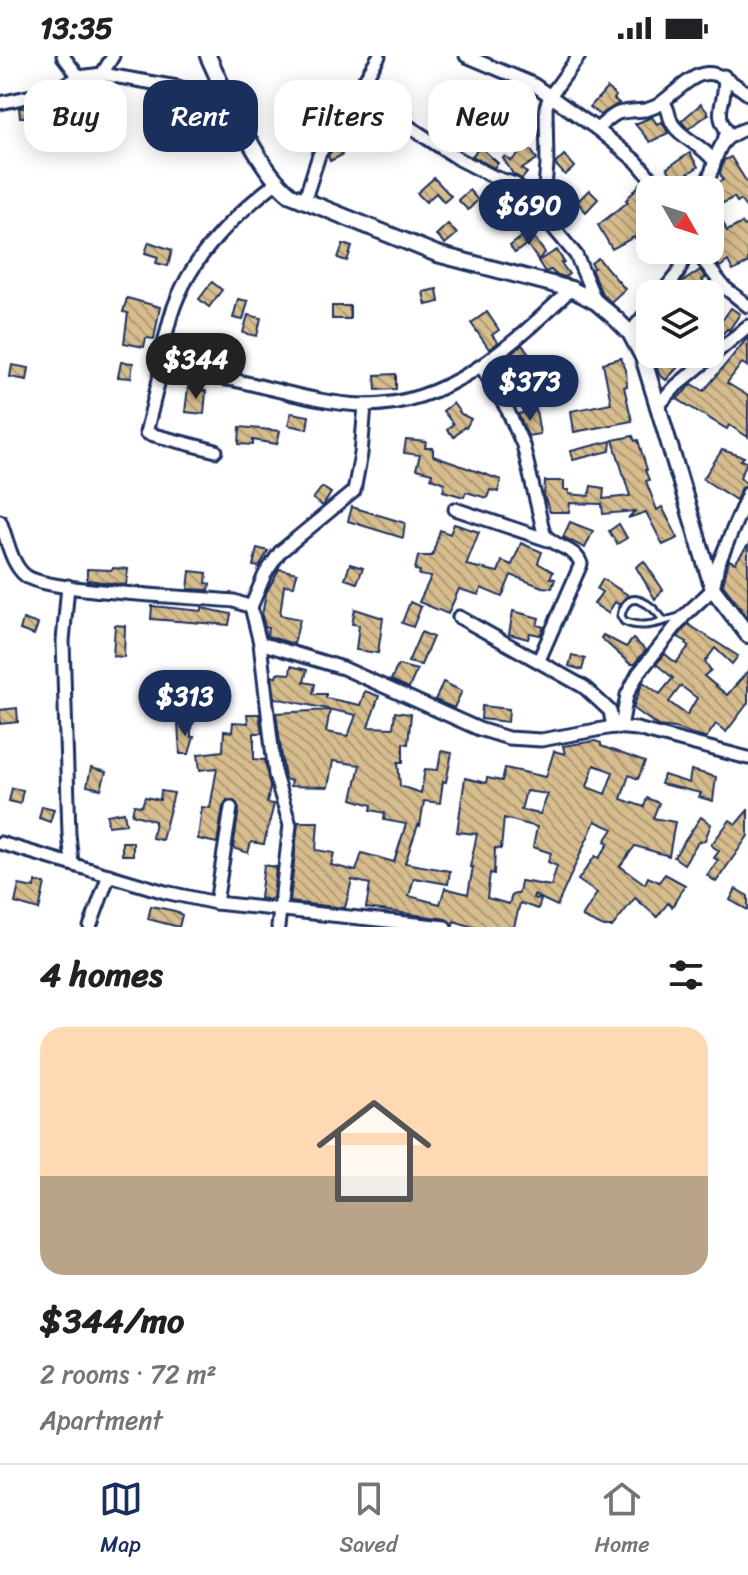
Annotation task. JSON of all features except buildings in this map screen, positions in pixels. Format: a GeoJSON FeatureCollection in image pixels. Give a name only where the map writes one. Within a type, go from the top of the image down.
{"type":"FeatureCollection","features":[{"type":"Feature","properties":{"kind":"street"},"geometry":{"type":"LineString","coordinates":[[63,56],[79,77]]}},
{"type":"Feature","properties":{"kind":"street"},"geometry":{"type":"LineString","coordinates":[[102,74],[113,56]]}},
{"type":"Feature","properties":{"kind":"street"},"geometry":{"type":"LineString","coordinates":[[208,56],[219,80]]}},
{"type":"Feature","properties":{"kind":"street"},"geometry":{"type":"LineString","coordinates":[[304,202],[319,155],[376,60],[363,56]]}},
{"type":"Feature","properties":{"kind":"street"},"geometry":{"type":"LineString","coordinates":[[466,56],[523,78],[597,129],[649,176]]}},
{"type":"Feature","properties":{"kind":"street"},"geometry":{"type":"LineString","coordinates":[[546,217],[543,208],[547,165],[545,115],[550,96],[579,56]]}},
{"type":"Feature","properties":{"kind":"street"},"geometry":{"type":"LineString","coordinates":[[597,129],[618,112],[649,109],[661,103],[705,72],[724,76],[748,94]]}},
{"type":"Feature","properties":{"kind":"street"},"geometry":{"type":"LineString","coordinates":[[0,103],[54,91],[79,77],[102,74],[143,81]]}},
{"type":"Feature","properties":{"kind":"street"},"geometry":{"type":"LineString","coordinates":[[710,176],[713,160],[727,131],[719,121],[726,93],[724,76]]}},
{"type":"Feature","properties":{"kind":"street"},"geometry":{"type":"LineString","coordinates":[[661,103],[668,108],[675,128],[700,145],[713,160]]}},
{"type":"Feature","properties":{"kind":"street"},"geometry":{"type":"LineString","coordinates":[[724,140],[748,128]]}},
{"type":"Feature","properties":{"kind":"street"},"geometry":{"type":"LineString","coordinates":[[412,129],[459,159],[515,184],[576,255],[596,302]]}},
{"type":"Feature","properties":{"kind":"street"},"geometry":{"type":"LineString","coordinates":[[258,150],[277,182],[304,202],[437,254],[571,289],[596,302],[630,333],[643,357],[659,405],[713,589],[748,635]]}},
{"type":"Feature","properties":{"kind":"street"},"geometry":{"type":"LineString","coordinates":[[216,451],[146,433],[163,363],[166,336],[181,285],[229,224],[277,182]]}},
{"type":"Feature","properties":{"kind":"street"},"geometry":{"type":"LineString","coordinates":[[706,264],[724,287],[748,306]]}},
{"type":"Feature","properties":{"kind":"street"},"geometry":{"type":"LineString","coordinates":[[163,363],[167,369],[180,374],[226,378],[293,394],[365,405],[423,394],[449,385],[481,366],[571,289]]}},
{"type":"Feature","properties":{"kind":"street"},"geometry":{"type":"LineString","coordinates":[[630,333],[636,326]]}},
{"type":"Feature","properties":{"kind":"street"},"geometry":{"type":"LineString","coordinates":[[659,405],[676,386],[748,326]]}},
{"type":"Feature","properties":{"kind":"street"},"geometry":{"type":"LineString","coordinates":[[481,366],[518,431],[527,459],[538,520],[549,540]]}},
{"type":"Feature","properties":{"kind":"street"},"geometry":{"type":"LineString","coordinates":[[278,927],[290,825],[275,775],[260,643],[251,607],[265,574],[280,552],[354,491],[365,405]]}},
{"type":"Feature","properties":{"kind":"street"},"geometry":{"type":"LineString","coordinates":[[617,727],[631,685],[684,616],[713,589],[718,565],[748,493]]}},
{"type":"Feature","properties":{"kind":"street"},"geometry":{"type":"LineString","coordinates":[[455,509],[549,540],[575,553],[581,564],[539,660]]}},
{"type":"Feature","properties":{"kind":"street"},"geometry":{"type":"LineString","coordinates":[[0,521],[5,547],[20,571],[30,579],[68,586],[219,600],[251,607]]}},
{"type":"Feature","properties":{"kind":"street"},"geometry":{"type":"LineString","coordinates":[[68,586],[63,641],[72,863]]}},
{"type":"Feature","properties":{"kind":"street"},"geometry":{"type":"LineString","coordinates":[[459,617],[571,678],[605,704],[617,727]]}},
{"type":"Feature","properties":{"kind":"street"},"geometry":{"type":"LineString","coordinates":[[260,643],[343,668],[494,735],[541,740],[617,727],[748,758]]}},
{"type":"Feature","properties":{"kind":"street"},"geometry":{"type":"LineString","coordinates":[[216,903],[231,808]]}},
{"type":"Feature","properties":{"kind":"street"},"geometry":{"type":"LineString","coordinates":[[0,843],[165,892],[216,903],[445,927]]}},
{"type":"Feature","properties":{"kind":"street"},"geometry":{"type":"LineString","coordinates":[[90,927],[109,875]]}},
{"type":"Feature","properties":{"kind":"lane"},"geometry":{"type":"LineString","coordinates":[[664,621],[648,603],[638,599],[623,609],[621,616],[624,621],[640,626],[664,621],[684,616]]}}]}
